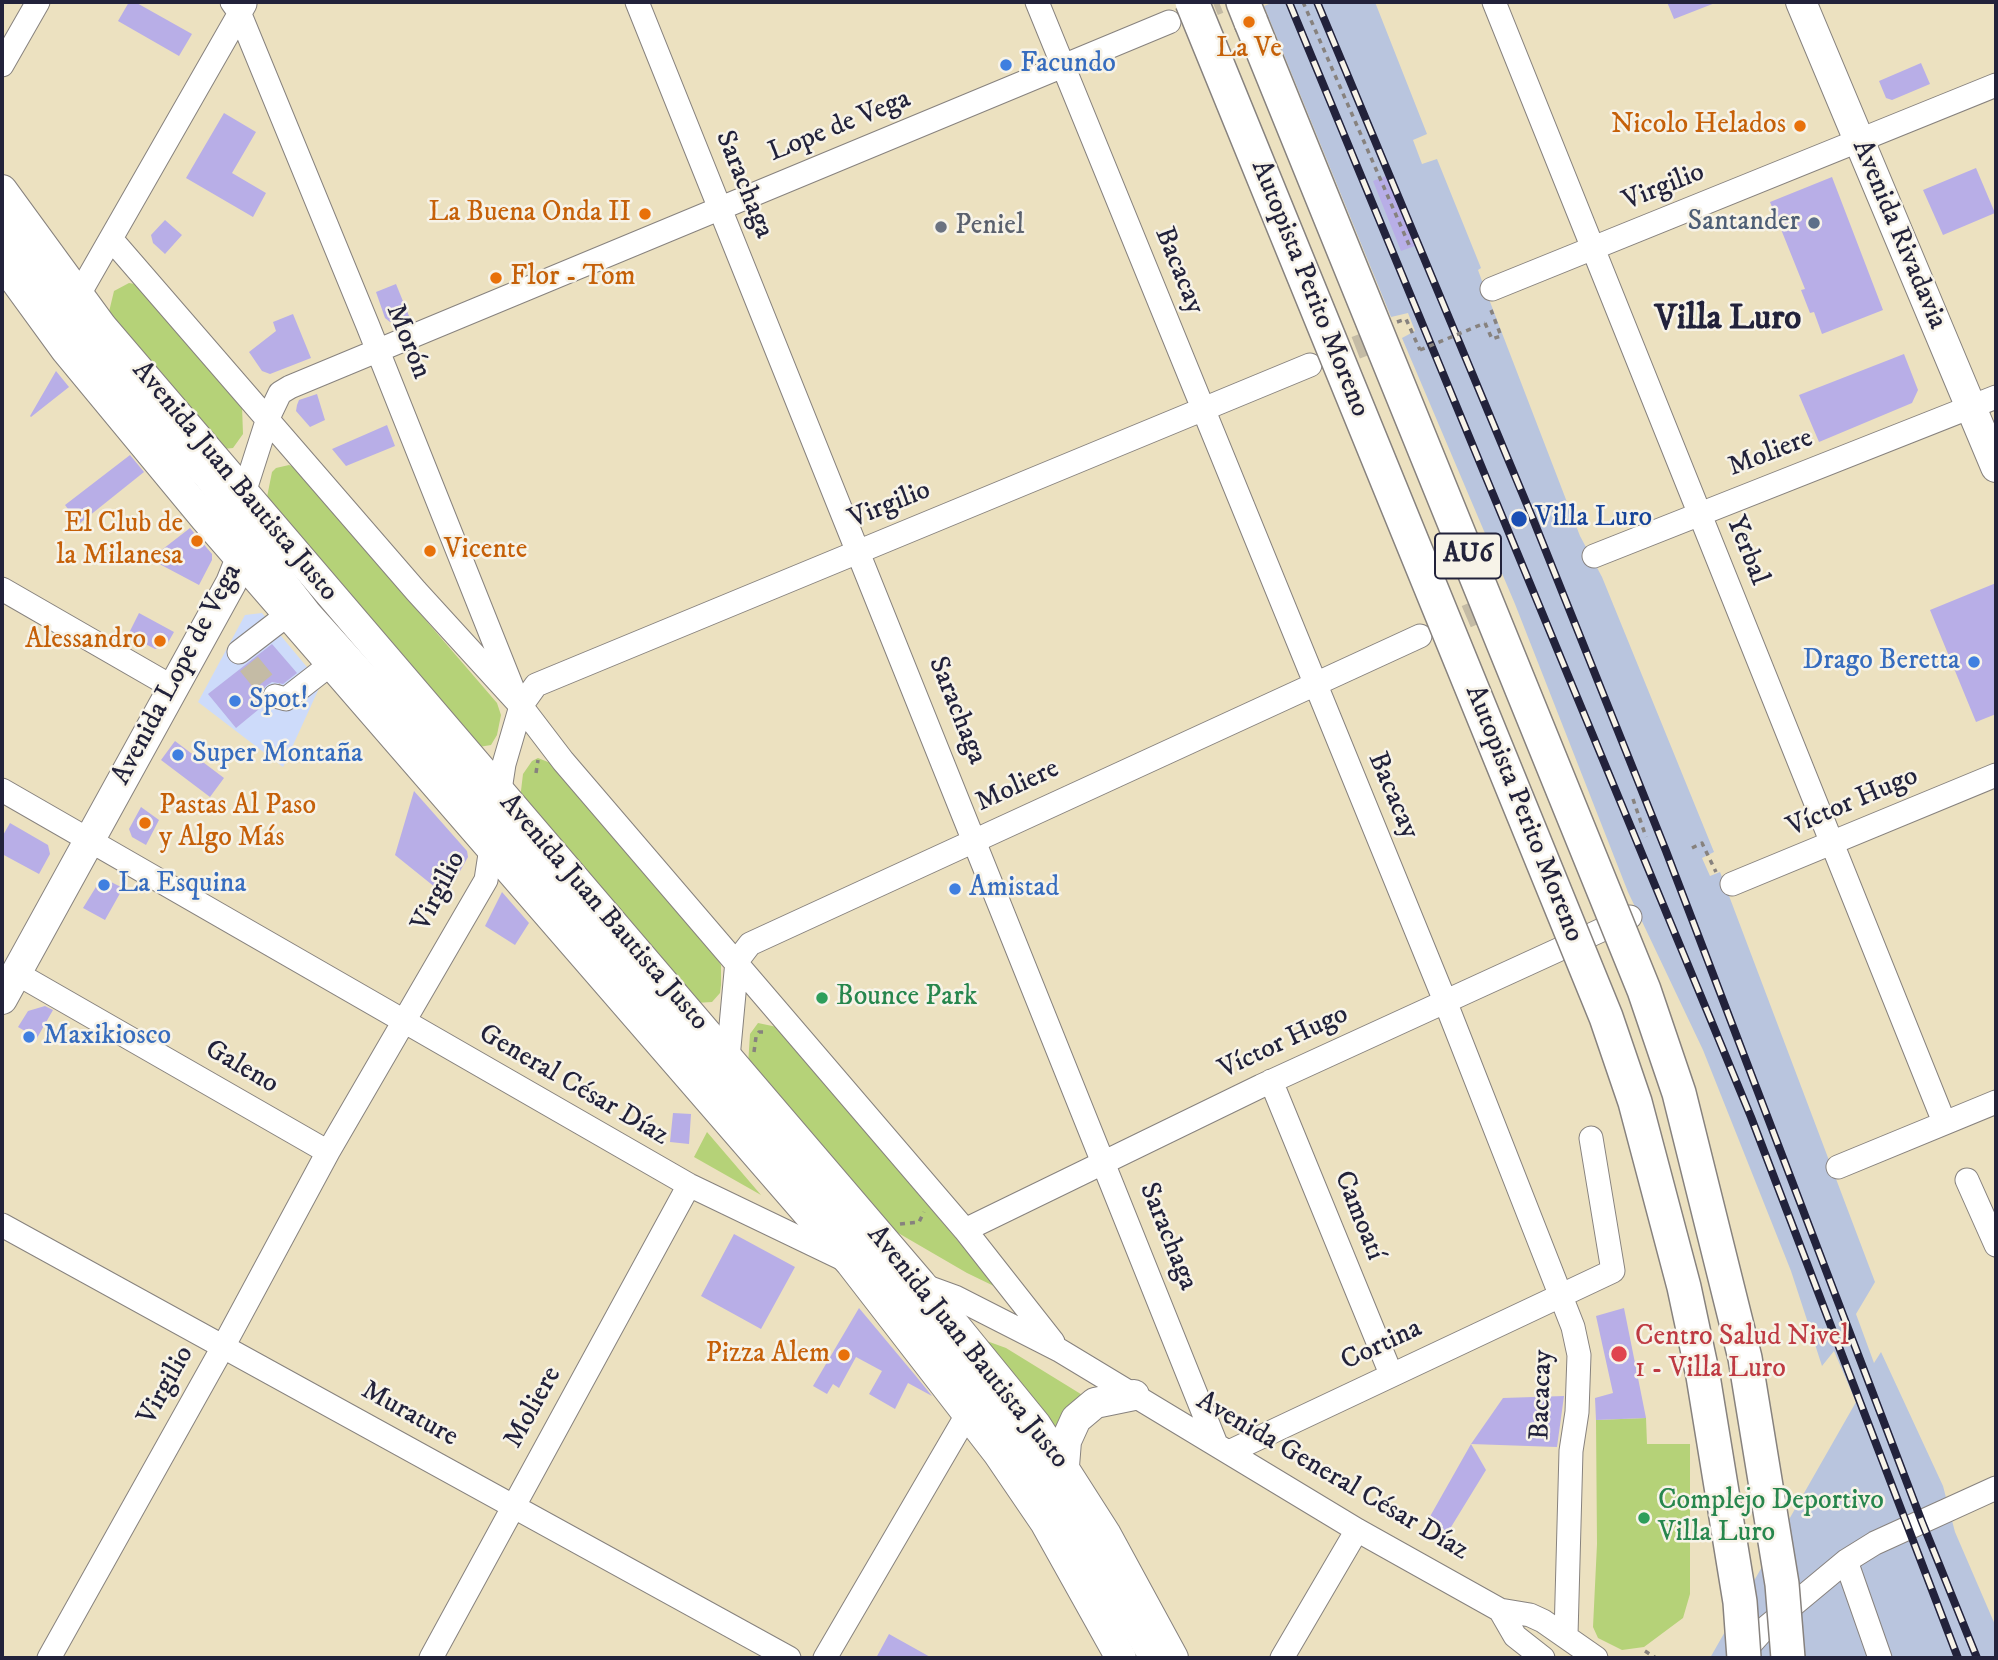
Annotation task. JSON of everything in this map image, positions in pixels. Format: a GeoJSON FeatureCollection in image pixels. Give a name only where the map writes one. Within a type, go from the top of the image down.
{"type":"FeatureCollection","features":[{"type":"Feature","properties":{"kind":"highway","name":"Autopista Perito Moreno"},"geometry":{"type":"LineString","coordinates":[[1243,2],[1639,978],[1679,1093],[1745,1358],[1783,1584],[1788,1658]]}},
{"type":"Feature","properties":{"kind":"highway","name":"Autopista Perito Moreno"},"geometry":{"type":"LineString","coordinates":[[1181,12],[1606,1017],[1631,1090],[1684,1287],[1703,1376],[1740,1602],[1744,1658]]}},
{"type":"Feature","properties":{"kind":"main road","name":"Avenida Rivadavia"},"geometry":{"type":"LineString","coordinates":[[1801,2],[1858,141],[1983,402],[1996,467]]}},
{"type":"Feature","properties":{"kind":"main road","name":"Avenida Juan Bautista Justo"},"geometry":{"type":"LineString","coordinates":[[2,190],[78,296],[244,493],[499,792],[741,1057],[1036,1425],[1065,1466],[1173,1658]]}},
{"type":"Feature","properties":{"kind":"main road","name":"Avenida Juan Bautista Justo"},"geometry":{"type":"LineString","coordinates":[[2,262],[66,350],[331,664],[494,835],[852,1263],[968,1413],[1045,1522],[1121,1658]]}},
{"type":"Feature","properties":{"kind":"main road","name":"Avenida Lope de Vega"},"geometry":{"type":"LineString","coordinates":[[9,986],[205,631],[241,558],[244,493]]}},
{"type":"Feature","properties":{"kind":"main road"},"geometry":{"type":"LineString","coordinates":[[1065,1466],[1066,1441],[1076,1419],[1106,1398],[1134,1395]]}},
{"type":"Feature","properties":{"kind":"street"},"geometry":{"type":"LineString","coordinates":[[2,65],[38,2]]}},
{"type":"Feature","properties":{"kind":"street","name":"Sarachaga"},"geometry":{"type":"LineString","coordinates":[[637,2],[1104,1162],[1222,1448]]}},
{"type":"Feature","properties":{"kind":"street","name":"Bacacay"},"geometry":{"type":"LineString","coordinates":[[1037,2],[1313,684],[1445,1001],[1573,1327],[1578,1355],[1577,1412],[1570,1451],[1566,1635]]}},
{"type":"Feature","properties":{"kind":"street","name":"Yerbal"},"geometry":{"type":"LineString","coordinates":[[1494,2],[1944,1122]]}},
{"type":"Feature","properties":{"kind":"street"},"geometry":{"type":"LineString","coordinates":[[78,296],[244,4]]}},
{"type":"Feature","properties":{"kind":"street","name":"Morón"},"geometry":{"type":"LineString","coordinates":[[244,4],[377,349],[521,706]]}},
{"type":"Feature","properties":{"kind":"street","name":"Lope de Vega"},"geometry":{"type":"LineString","coordinates":[[377,349],[1064,66],[1181,12]]}},
{"type":"Feature","properties":{"kind":"street","name":"Virgilio"},"geometry":{"type":"LineString","coordinates":[[1491,300],[1594,248],[1996,85]]}},
{"type":"Feature","properties":{"kind":"street"},"geometry":{"type":"LineString","coordinates":[[2,228],[79,335],[205,477],[242,527],[494,835],[883,1273],[1021,1441],[1050,1484],[1151,1658]]}},
{"type":"Feature","properties":{"kind":"street"},"geometry":{"type":"LineString","coordinates":[[112,240],[407,581],[521,706],[563,761],[965,1230],[1059,1350]]}},
{"type":"Feature","properties":{"kind":"street","name":"Avenida Lope de Vega"},"geometry":{"type":"LineString","coordinates":[[244,493],[268,418],[280,393],[377,349]]}},
{"type":"Feature","properties":{"kind":"street","name":"Virgilio"},"geometry":{"type":"LineString","coordinates":[[48,1658],[223,1348],[328,1152],[486,880],[499,792],[521,706],[536,685],[1310,365]]}},
{"type":"Feature","properties":{"kind":"street","name":"Moliere"},"geometry":{"type":"LineString","coordinates":[[1594,556],[1983,402]]}},
{"type":"Feature","properties":{"kind":"street"},"geometry":{"type":"LineString","coordinates":[[2,589],[174,688]]}},
{"type":"Feature","properties":{"kind":"street"},"geometry":{"type":"LineString","coordinates":[[205,631],[231,642],[244,658],[278,622],[284,608]]}},
{"type":"Feature","properties":{"kind":"street","name":"Moliere"},"geometry":{"type":"LineString","coordinates":[[737,961],[750,944],[1420,636]]}},
{"type":"Feature","properties":{"kind":"street"},"geometry":{"type":"LineString","coordinates":[[275,696],[286,699],[331,664]]}},
{"type":"Feature","properties":{"kind":"street","name":"Víctor Hugo"},"geometry":{"type":"LineString","coordinates":[[1732,884],[1996,775]]}},
{"type":"Feature","properties":{"kind":"street","name":"General César Díaz"},"geometry":{"type":"LineString","coordinates":[[2,790],[689,1185],[852,1263],[955,1297],[1059,1350],[1134,1395]]}},
{"type":"Feature","properties":{"kind":"street","name":"Víctor Hugo"},"geometry":{"type":"LineString","coordinates":[[965,1230],[1271,1081],[1631,916]]}},
{"type":"Feature","properties":{"kind":"street"},"geometry":{"type":"LineString","coordinates":[[737,961],[741,1057]]}},
{"type":"Feature","properties":{"kind":"street","name":"Galeno"},"geometry":{"type":"LineString","coordinates":[[9,986],[328,1152]]}},
{"type":"Feature","properties":{"kind":"street","name":"Camoatí"},"geometry":{"type":"LineString","coordinates":[[1271,1081],[1391,1374]]}},
{"type":"Feature","properties":{"kind":"street"},"geometry":{"type":"LineString","coordinates":[[1838,1167],[1996,1102]]}},
{"type":"Feature","properties":{"kind":"street","name":"Cortina"},"geometry":{"type":"LineString","coordinates":[[1222,1448],[1391,1374],[1613,1271],[1591,1138]]}},
{"type":"Feature","properties":{"kind":"street"},"geometry":{"type":"LineString","coordinates":[[1967,1180],[1996,1245]]}},
{"type":"Feature","properties":{"kind":"street","name":"Moliere"},"geometry":{"type":"LineString","coordinates":[[430,1658],[689,1185]]}},
{"type":"Feature","properties":{"kind":"street","name":"Murature"},"geometry":{"type":"LineString","coordinates":[[2,1225],[789,1658]]}},
{"type":"Feature","properties":{"kind":"street","name":"Avenida General César Díaz"},"geometry":{"type":"LineString","coordinates":[[1134,1395],[1357,1530],[1500,1610],[1530,1615],[1566,1635],[1596,1658]]}},
{"type":"Feature","properties":{"kind":"street"},"geometry":{"type":"LineString","coordinates":[[825,1658],[968,1413]]}},
{"type":"Feature","properties":{"kind":"street"},"geometry":{"type":"LineString","coordinates":[[1738,1658],[1763,1630],[1846,1561],[1875,1543],[1996,1488]]}},
{"type":"Feature","properties":{"kind":"street"},"geometry":{"type":"LineString","coordinates":[[1282,1658],[1357,1530]]}},
{"type":"Feature","properties":{"kind":"street"},"geometry":{"type":"LineString","coordinates":[[1846,1561],[1880,1658]]}},
{"type":"Feature","properties":{"kind":"street","name":"Avenida General César Díaz"},"geometry":{"type":"LineString","coordinates":[[1500,1610],[1515,1636],[1543,1658]]}},
{"type":"Feature","properties":{"kind":"path"},"geometry":{"type":"LineString","coordinates":[[1303,2],[1410,247]]}},
{"type":"Feature","properties":{"kind":"path"},"geometry":{"type":"LineString","coordinates":[[1406,319],[1420,350],[1485,323],[1492,339],[1501,336],[1491,300]]}},
{"type":"Feature","properties":{"kind":"path"},"geometry":{"type":"LineString","coordinates":[[532,781],[538,758]]}},
{"type":"Feature","properties":{"kind":"path"},"geometry":{"type":"LineString","coordinates":[[536,773],[542,772]]}},
{"type":"Feature","properties":{"kind":"path"},"geometry":{"type":"LineString","coordinates":[[1633,799],[1646,836]]}},
{"type":"Feature","properties":{"kind":"path"},"geometry":{"type":"LineString","coordinates":[[1692,848],[1702,843],[1711,862]]}},
{"type":"Feature","properties":{"kind":"path"},"geometry":{"type":"LineString","coordinates":[[741,1057],[759,1032],[761,1023]]}},
{"type":"Feature","properties":{"kind":"path"},"geometry":{"type":"LineString","coordinates":[[759,1032],[765,1030],[775,1037]]}},
{"type":"Feature","properties":{"kind":"path"},"geometry":{"type":"LineString","coordinates":[[916,1202],[934,1220]]}},
{"type":"Feature","properties":{"kind":"path"},"geometry":{"type":"LineString","coordinates":[[895,1222],[919,1222],[925,1209]]}},
{"type":"Feature","properties":{"kind":"path"},"geometry":{"type":"LineString","coordinates":[[1645,1651],[1656,1658]]}},
{"type":"Feature","properties":{"kind":"shaded area"},"geometry":{"type":"Polygon","coordinates":[[[1274,2],[1375,2],[1427,134],[1413,140],[1422,164],[1437,159],[1481,268],[1478,270],[1482,281],[1580,536],[1602,577],[1714,852],[1702,858],[1710,876],[1720,872],[1875,1282],[1856,1314],[1874,1363],[1881,1352],[1943,1486],[1955,1532],[1996,1627],[1996,1658],[1710,1658],[1856,1402],[1834,1351],[1822,1366],[1791,1271],[1703,1050],[1628,892],[1515,604],[1402,338],[1415,331],[1408,313],[1391,317],[1264,6],[1274,2]]]}},
{"type":"Feature","properties":{"kind":"shaded area"},"geometry":{"type":"Polygon","coordinates":[[[262,613],[321,684],[283,767],[198,702],[245,615],[262,613]]]}},
{"type":"Feature","properties":{"kind":"green space"},"geometry":{"type":"Polygon","coordinates":[[[129,283],[135,284],[242,406],[243,434],[233,448],[223,449],[108,316],[114,291],[129,283]]]}},
{"type":"Feature","properties":{"kind":"green space"},"geometry":{"type":"Polygon","coordinates":[[[289,465],[294,467],[497,703],[501,715],[497,735],[491,745],[479,747],[267,497],[272,472],[276,468],[289,465]]]}},
{"type":"Feature","properties":{"kind":"green space"},"geometry":{"type":"Polygon","coordinates":[[[538,758],[553,764],[718,960],[721,965],[720,993],[712,1002],[695,1003],[520,799],[523,774],[532,761],[538,758]]]}},
{"type":"Feature","properties":{"kind":"green space"},"geometry":{"type":"Polygon","coordinates":[[[758,1023],[777,1027],[998,1288],[893,1230],[748,1065],[750,1034],[758,1023]]]}},
{"type":"Feature","properties":{"kind":"green space"},"geometry":{"type":"Polygon","coordinates":[[[707,1132],[761,1195],[694,1157],[707,1132]]]}},
{"type":"Feature","properties":{"kind":"green space"},"geometry":{"type":"Polygon","coordinates":[[[984,1340],[1006,1348],[1084,1396],[1059,1428],[1055,1428],[984,1340]]]}},
{"type":"Feature","properties":{"kind":"green space","name":"Complejo Deportivo Villa Luro"},"geometry":{"type":"Polygon","coordinates":[[[1646,1418],[1647,1444],[1690,1444],[1690,1594],[1683,1618],[1644,1647],[1622,1650],[1598,1638],[1593,1627],[1597,1544],[1596,1420],[1646,1418]]]}},
{"type":"Feature","properties":{"kind":"building"},"geometry":{"type":"Polygon","coordinates":[[[129,2],[135,2],[192,34],[179,56],[118,21],[129,2]]]}},
{"type":"Feature","properties":{"kind":"building"},"geometry":{"type":"Polygon","coordinates":[[[1667,2],[1715,2],[1715,3],[1674,19],[1667,2]]]}},
{"type":"Feature","properties":{"kind":"building"},"geometry":{"type":"Polygon","coordinates":[[[1921,63],[1930,84],[1892,100],[1886,98],[1879,81],[1921,63]]]}},
{"type":"Feature","properties":{"kind":"building"},"geometry":{"type":"Polygon","coordinates":[[[224,113],[256,132],[232,173],[266,193],[253,217],[186,178],[224,113]]]}},
{"type":"Feature","properties":{"kind":"building"},"geometry":{"type":"Polygon","coordinates":[[[1976,168],[1995,213],[1943,235],[1923,190],[1976,168]]]}},
{"type":"Feature","properties":{"kind":"building"},"geometry":{"type":"Polygon","coordinates":[[[1386,176],[1415,246],[1401,251],[1373,181],[1386,176]]]}},
{"type":"Feature","properties":{"kind":"building"},"geometry":{"type":"Polygon","coordinates":[[[1832,177],[1883,310],[1822,334],[1814,312],[1810,313],[1801,290],[1805,289],[1770,202],[1832,177]]]}},
{"type":"Feature","properties":{"kind":"building"},"geometry":{"type":"Polygon","coordinates":[[[165,220],[182,235],[165,254],[153,243],[151,235],[165,220]]]}},
{"type":"Feature","properties":{"kind":"building"},"geometry":{"type":"Polygon","coordinates":[[[396,284],[409,316],[390,322],[385,318],[376,292],[396,284]]]}},
{"type":"Feature","properties":{"kind":"building"},"geometry":{"type":"Polygon","coordinates":[[[293,314],[311,358],[270,374],[262,371],[249,352],[276,331],[273,322],[293,314]]]}},
{"type":"Feature","properties":{"kind":"building"},"geometry":{"type":"Polygon","coordinates":[[[1904,354],[1918,390],[1912,403],[1819,442],[1799,395],[1904,354]]]}},
{"type":"Feature","properties":{"kind":"building"},"geometry":{"type":"Polygon","coordinates":[[[56,371],[69,387],[31,417],[30,416],[56,371]]]}},
{"type":"Feature","properties":{"kind":"building"},"geometry":{"type":"Polygon","coordinates":[[[317,394],[325,420],[310,427],[296,411],[297,405],[299,400],[317,394]]]}},
{"type":"Feature","properties":{"kind":"building"},"geometry":{"type":"Polygon","coordinates":[[[387,425],[395,446],[346,466],[332,449],[387,425]]]}},
{"type":"Feature","properties":{"kind":"building"},"geometry":{"type":"Polygon","coordinates":[[[130,455],[144,472],[79,524],[65,505],[130,455]]]}},
{"type":"Feature","properties":{"kind":"building"},"geometry":{"type":"Polygon","coordinates":[[[190,528],[212,554],[212,560],[199,585],[150,559],[190,528]]]}},
{"type":"Feature","properties":{"kind":"building","name":"Drago Beretta"},"geometry":{"type":"Polygon","coordinates":[[[1996,583],[1996,714],[1976,722],[1930,610],[1996,583]]]}},
{"type":"Feature","properties":{"kind":"building"},"geometry":{"type":"Polygon","coordinates":[[[139,613],[174,632],[166,646],[155,649],[128,635],[139,613]]]}},
{"type":"Feature","properties":{"kind":"building"},"geometry":{"type":"Polygon","coordinates":[[[272,644],[297,673],[283,684],[272,682],[266,686],[261,693],[264,705],[236,728],[208,694],[272,644]]]}},
{"type":"Feature","properties":{"kind":"building"},"geometry":{"type":"Polygon","coordinates":[[[175,741],[224,778],[210,797],[161,760],[175,741]]]}},
{"type":"Feature","properties":{"kind":"building"},"geometry":{"type":"Polygon","coordinates":[[[414,791],[467,851],[468,857],[446,896],[395,855],[414,791]]]}},
{"type":"Feature","properties":{"kind":"building","name":"Pastas Al Paso y Algo Más"},"geometry":{"type":"Polygon","coordinates":[[[141,807],[159,820],[146,845],[132,837],[129,829],[141,807]]]}},
{"type":"Feature","properties":{"kind":"building"},"geometry":{"type":"Polygon","coordinates":[[[10,823],[48,845],[50,854],[39,874],[2,854],[2,837],[10,823]]]}},
{"type":"Feature","properties":{"kind":"building"},"geometry":{"type":"Polygon","coordinates":[[[107,880],[123,888],[105,920],[83,908],[99,882],[107,880]]]}},
{"type":"Feature","properties":{"kind":"building"},"geometry":{"type":"Polygon","coordinates":[[[502,892],[529,923],[515,945],[485,926],[502,892]]]}},
{"type":"Feature","properties":{"kind":"building"},"geometry":{"type":"Polygon","coordinates":[[[45,1006],[53,1010],[37,1038],[18,1027],[28,1011],[45,1006]]]}},
{"type":"Feature","properties":{"kind":"building"},"geometry":{"type":"Polygon","coordinates":[[[673,1113],[691,1114],[689,1144],[670,1142],[673,1113]]]}},
{"type":"Feature","properties":{"kind":"building"},"geometry":{"type":"Polygon","coordinates":[[[734,1234],[795,1267],[761,1329],[701,1296],[734,1234]]]}},
{"type":"Feature","properties":{"kind":"building"},"geometry":{"type":"Polygon","coordinates":[[[859,1308],[932,1396],[908,1383],[895,1409],[869,1394],[882,1371],[856,1357],[839,1388],[833,1384],[827,1394],[813,1386],[859,1308]]]}},
{"type":"Feature","properties":{"kind":"building","name":"Centro Salud Nivel 1 - Villa Luro"},"geometry":{"type":"Polygon","coordinates":[[[1624,1308],[1646,1418],[1596,1420],[1595,1398],[1613,1393],[1596,1316],[1624,1308]]]}},
{"type":"Feature","properties":{"kind":"building"},"geometry":{"type":"Polygon","coordinates":[[[1564,1396],[1557,1447],[1471,1444],[1503,1398],[1564,1396]]]}},
{"type":"Feature","properties":{"kind":"building"},"geometry":{"type":"Polygon","coordinates":[[[1471,1444],[1486,1470],[1448,1532],[1428,1520],[1471,1444]]]}},
{"type":"Feature","properties":{"kind":"building"},"geometry":{"type":"Polygon","coordinates":[[[889,1634],[932,1658],[876,1658],[889,1634]]]}},
{"type":"Feature","properties":{"kind":"tunnel"},"geometry":{"type":"LineString","coordinates":[[1182,17],[1219,2]]}},
{"type":"Feature","properties":{"kind":"tunnel"},"geometry":{"type":"LineString","coordinates":[[1324,360],[1376,340]]}},
{"type":"Feature","properties":{"kind":"tunnel"},"geometry":{"type":"LineString","coordinates":[[1435,630],[1477,612]]}},
{"type":"Feature","properties":{"kind":"tunnel"},"geometry":{"type":"LineString","coordinates":[[249,664],[275,696]]}},
{"type":"Feature","properties":{"kind":"railway"},"geometry":{"type":"LineString","coordinates":[[1289,2],[1751,1117],[1958,1658]]}},
{"type":"Feature","properties":{"kind":"railway"},"geometry":{"type":"LineString","coordinates":[[1317,2],[1533,519],[1666,851],[1922,1522],[1977,1658]]}},
{"type":"Feature","properties":{"kind":"place","name":"La Ve"},"geometry":{"type":"Point","coordinates":[1249,22]}},
{"type":"Feature","properties":{"kind":"place","name":"Facundo"},"geometry":{"type":"Point","coordinates":[1006,65]}},
{"type":"Feature","properties":{"kind":"place","name":"Nicolo Helados"},"geometry":{"type":"Point","coordinates":[1800,126]}},
{"type":"Feature","properties":{"kind":"place","name":"La Buena Onda II"},"geometry":{"type":"Point","coordinates":[645,214]}},
{"type":"Feature","properties":{"kind":"place","name":"Santander"},"geometry":{"type":"Point","coordinates":[1814,223]}},
{"type":"Feature","properties":{"kind":"place","name":"Peniel"},"geometry":{"type":"Point","coordinates":[941,227]}},
{"type":"Feature","properties":{"kind":"place","name":"Flor - Tom"},"geometry":{"type":"Point","coordinates":[496,278]}},
{"type":"Feature","properties":{"kind":"place","name":"Villa Luro"},"geometry":{"type":"Point","coordinates":[1519,519]}},
{"type":"Feature","properties":{"kind":"place","name":"El Club de la Milanesa"},"geometry":{"type":"Point","coordinates":[197,541]}},
{"type":"Feature","properties":{"kind":"place","name":"Vicente"},"geometry":{"type":"Point","coordinates":[430,551]}},
{"type":"Feature","properties":{"kind":"place","name":"Alessandro"},"geometry":{"type":"Point","coordinates":[160,641]}},
{"type":"Feature","properties":{"kind":"place","name":"Drago Beretta"},"geometry":{"type":"Point","coordinates":[1974,662]}},
{"type":"Feature","properties":{"kind":"place","name":"Spot!"},"geometry":{"type":"Point","coordinates":[235,701]}},
{"type":"Feature","properties":{"kind":"place","name":"Super Montaña"},"geometry":{"type":"Point","coordinates":[178,755]}},
{"type":"Feature","properties":{"kind":"place","name":"Pastas Al Paso y Algo Más"},"geometry":{"type":"Point","coordinates":[145,823]}},
{"type":"Feature","properties":{"kind":"place","name":"La Esquina"},"geometry":{"type":"Point","coordinates":[104,885]}},
{"type":"Feature","properties":{"kind":"place","name":"Amistad"},"geometry":{"type":"Point","coordinates":[955,889]}},
{"type":"Feature","properties":{"kind":"place","name":"Bounce Park"},"geometry":{"type":"Point","coordinates":[822,998]}},
{"type":"Feature","properties":{"kind":"place","name":"Maxikiosco"},"geometry":{"type":"Point","coordinates":[29,1037]}},
{"type":"Feature","properties":{"kind":"place","name":"Centro Salud Nivel 1 - Villa Luro"},"geometry":{"type":"Point","coordinates":[1619,1354]}},
{"type":"Feature","properties":{"kind":"place","name":"Pizza Alem"},"geometry":{"type":"Point","coordinates":[844,1355]}},
{"type":"Feature","properties":{"kind":"place","name":"Complejo Deportivo Villa Luro"},"geometry":{"type":"Point","coordinates":[1644,1518]}},
{"type":"Feature","properties":{"kind":"district","name":"Villa Luro"},"geometry":{"type":"Point","coordinates":[1728,321]}}]}
